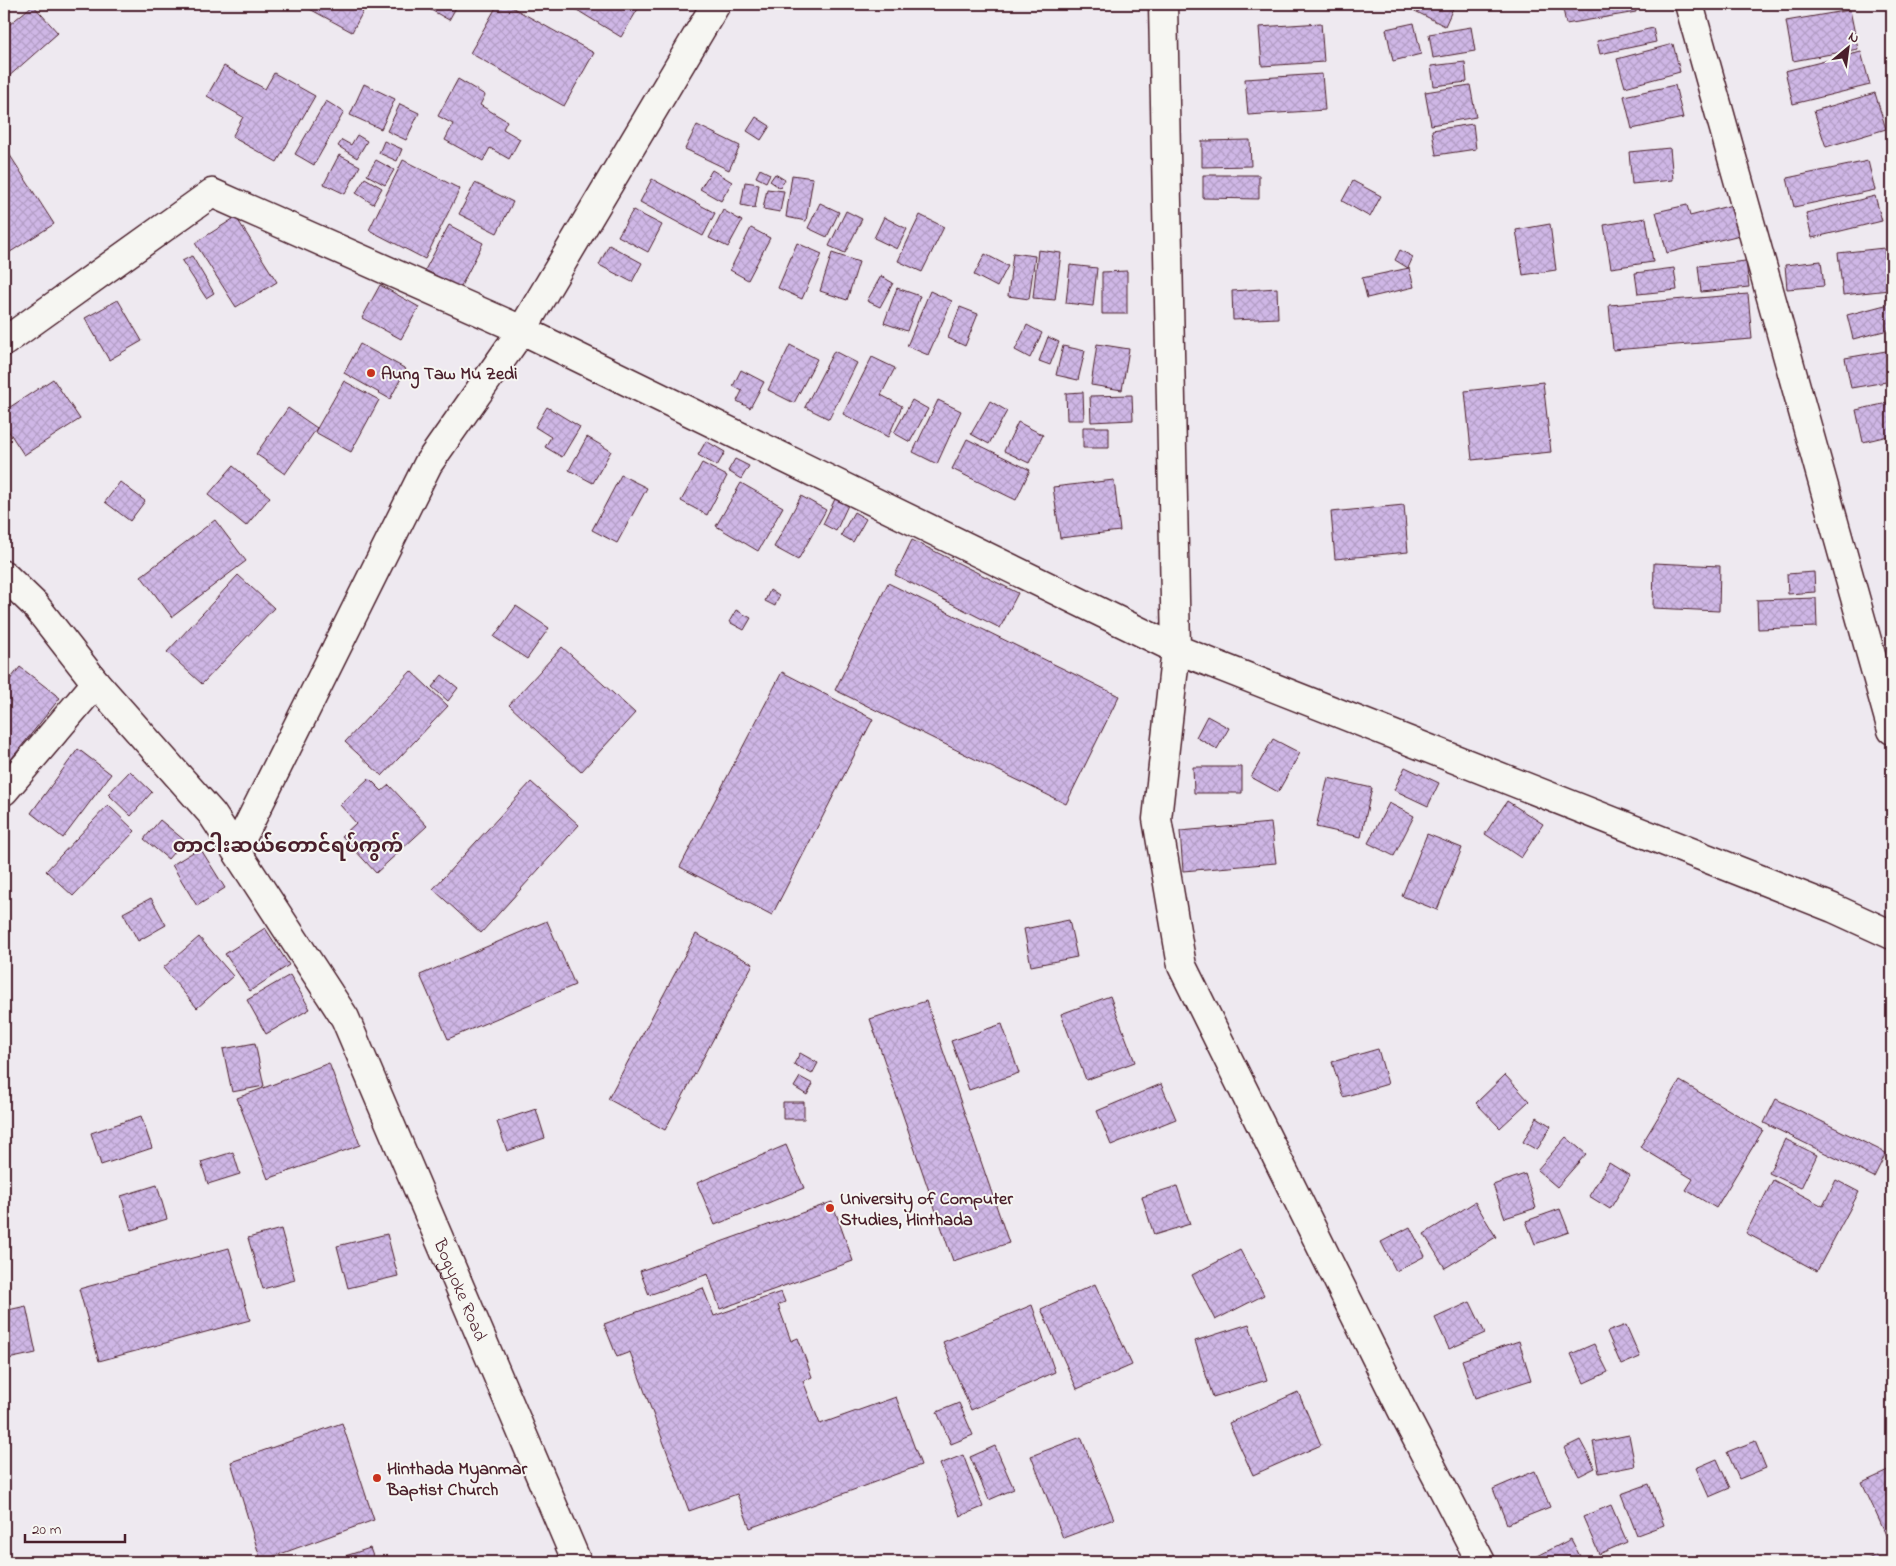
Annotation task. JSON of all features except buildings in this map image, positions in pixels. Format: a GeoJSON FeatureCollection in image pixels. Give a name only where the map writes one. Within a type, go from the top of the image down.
{"type":"FeatureCollection","features":[{"type":"Feature","properties":{"kind":"street"},"geometry":{"type":"LineString","coordinates":[[236,850],[428,464],[522,330],[716,4]]}},
{"type":"Feature","properties":{"kind":"street"},"geometry":{"type":"LineString","coordinates":[[1163,4],[1176,649],[1157,819],[1182,966],[1402,1410],[1482,1562]]}},
{"type":"Feature","properties":{"kind":"street"},"geometry":{"type":"LineString","coordinates":[[1689,4],[1892,730]]}},
{"type":"Feature","properties":{"kind":"street"},"geometry":{"type":"LineString","coordinates":[[4,342],[212,192],[522,330],[1176,649],[1833,908],[1892,935]]}},
{"type":"Feature","properties":{"kind":"street","name":"Bogyoke Road"},"geometry":{"type":"LineString","coordinates":[[4,575],[35,605],[96,683],[212,814],[345,1018],[577,1562]]}},
{"type":"Feature","properties":{"kind":"street"},"geometry":{"type":"LineString","coordinates":[[4,791],[96,683]]}},
{"type":"Feature","properties":{"kind":"place","name":"Aung Taw Mu Zedi"},"geometry":{"type":"Point","coordinates":[371,373]}},
{"type":"Feature","properties":{"kind":"place","name":"University of Computer Studies, Hinthada"},"geometry":{"type":"Point","coordinates":[830,1208]}},
{"type":"Feature","properties":{"kind":"place","name":"Hinthada Myanmar Baptist Church"},"geometry":{"type":"Point","coordinates":[377,1478]}},
{"type":"Feature","properties":{"kind":"district","name":"တာငါးဆယ်တောင်ရပ်ကွက်"},"geometry":{"type":"Point","coordinates":[288,845]}}]}
